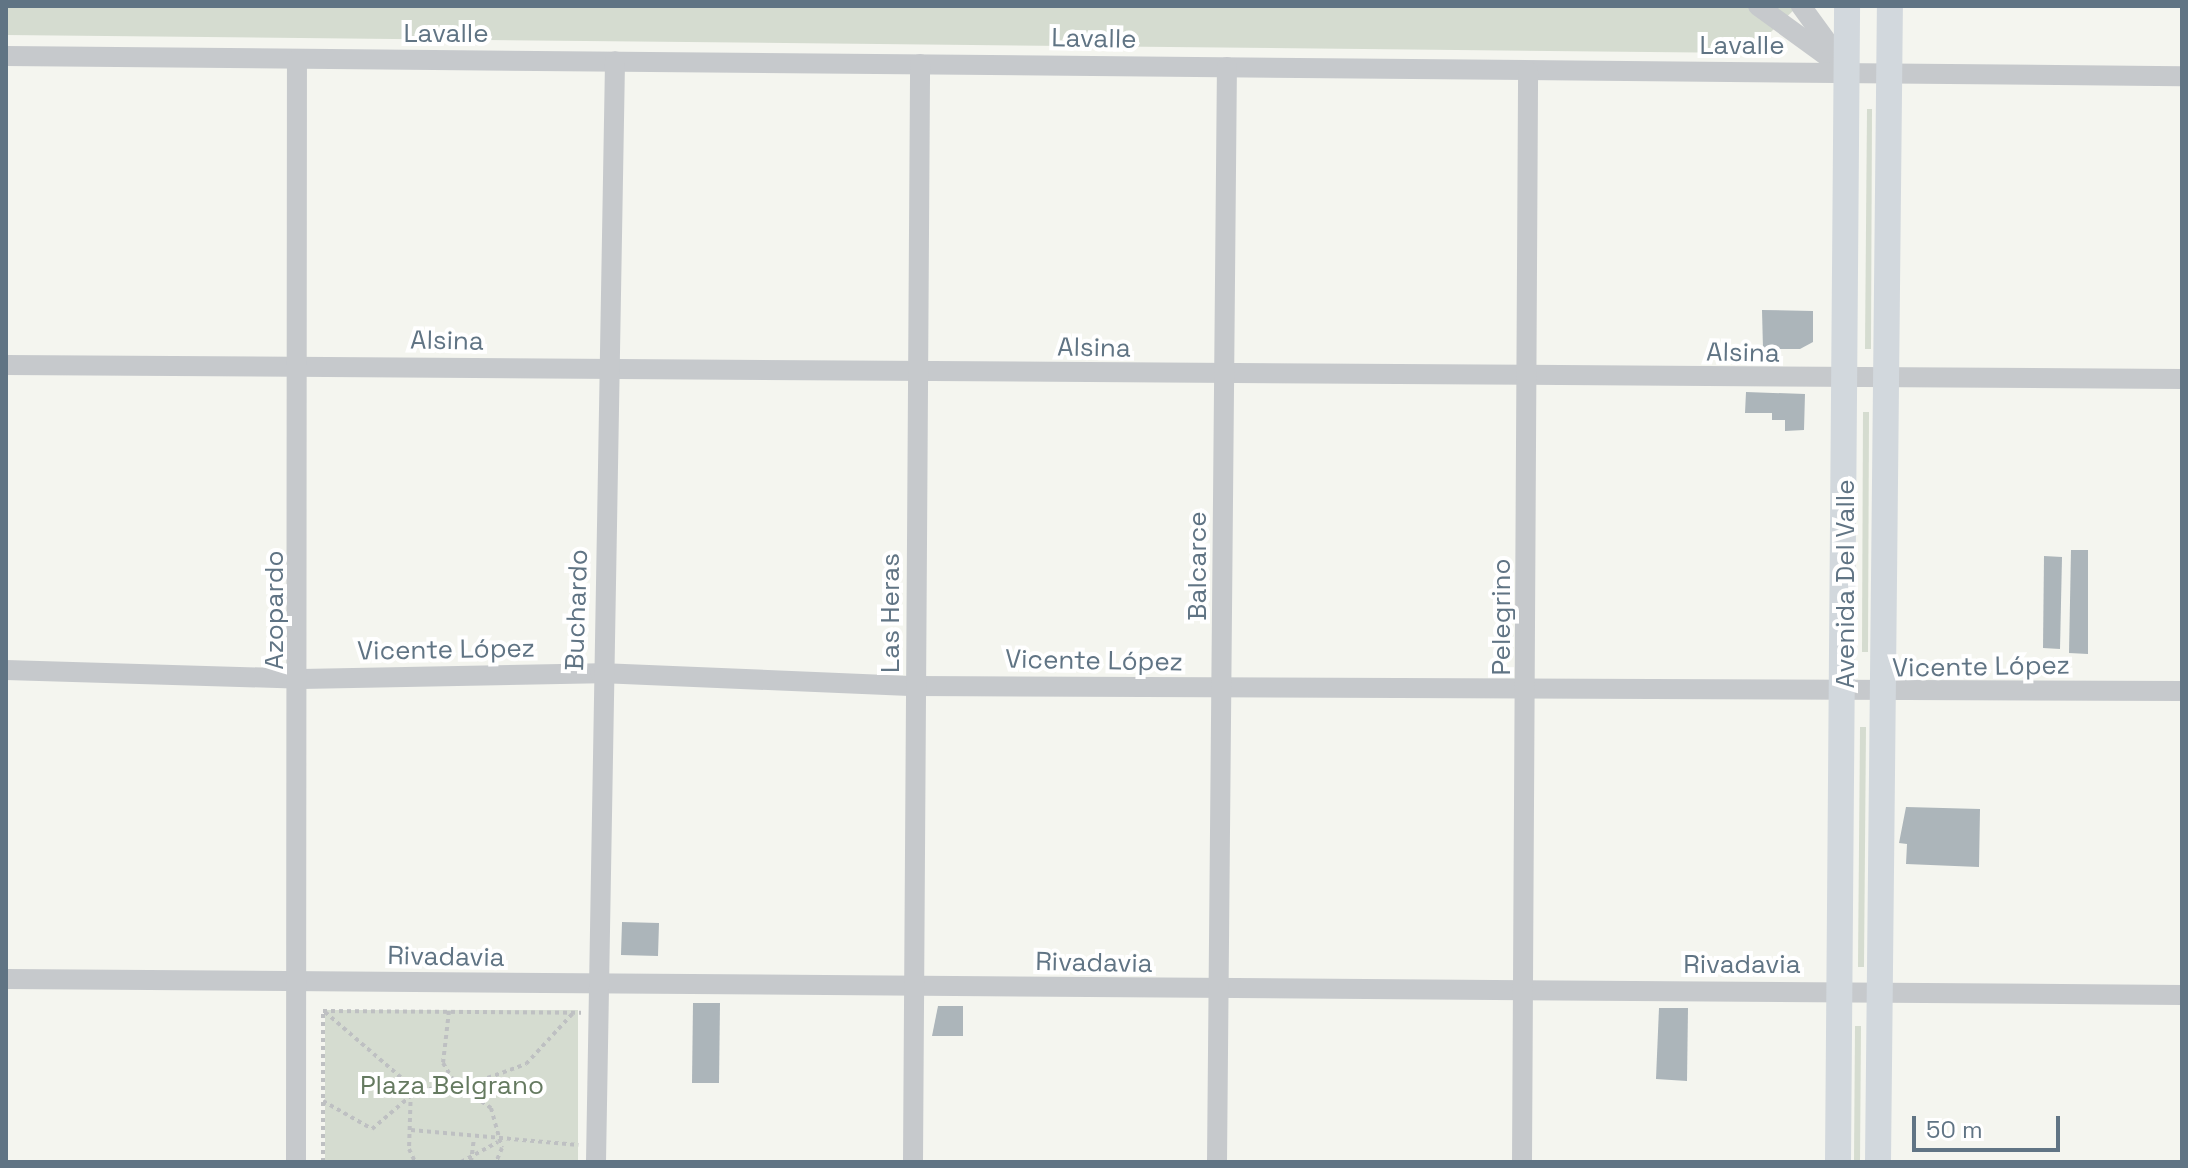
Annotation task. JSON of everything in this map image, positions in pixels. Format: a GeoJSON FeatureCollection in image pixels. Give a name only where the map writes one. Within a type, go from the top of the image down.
{"type":"FeatureCollection","features":[{"type":"Feature","properties":{"kind":"main road","name":"Avenida Del Valle"},"geometry":{"type":"LineString","coordinates":[[1838,1162],[1845,694],[1847,6]]}},
{"type":"Feature","properties":{"kind":"main road","name":"Avenida Del Valle"},"geometry":{"type":"LineString","coordinates":[[1878,1162],[1886,695],[1890,6]]}},
{"type":"Feature","properties":{"kind":"street"},"geometry":{"type":"LineString","coordinates":[[1758,6],[1849,72]]}},
{"type":"Feature","properties":{"kind":"street"},"geometry":{"type":"LineString","coordinates":[[1801,6],[1849,72]]}},
{"type":"Feature","properties":{"kind":"street","name":"Lavalle"},"geometry":{"type":"LineString","coordinates":[[6,56],[2182,76]]}},
{"type":"Feature","properties":{"kind":"street","name":"Azopardo"},"geometry":{"type":"LineString","coordinates":[[296,1162],[301,679],[297,59]]}},
{"type":"Feature","properties":{"kind":"street","name":"Buchardo"},"geometry":{"type":"LineString","coordinates":[[588,1158],[595,986],[600,673],[614,370],[615,61]]}},
{"type":"Feature","properties":{"kind":"street","name":"Las Heras"},"geometry":{"type":"LineString","coordinates":[[913,1162],[920,64]]}},
{"type":"Feature","properties":{"kind":"street","name":"Balcarce"},"geometry":{"type":"LineString","coordinates":[[1217,1162],[1222,990],[1227,67]]}},
{"type":"Feature","properties":{"kind":"street","name":"Pelegrino"},"geometry":{"type":"LineString","coordinates":[[1522,1162],[1528,691],[1528,71]]}},
{"type":"Feature","properties":{"kind":"street","name":"Alsina"},"geometry":{"type":"LineString","coordinates":[[6,365],[300,365],[1225,376],[1527,374],[1847,381],[2182,379]]}},
{"type":"Feature","properties":{"kind":"street","name":"Vicente López"},"geometry":{"type":"LineString","coordinates":[[6,670],[301,679],[600,673],[916,686],[1224,689],[1886,695],[2182,691]]}},
{"type":"Feature","properties":{"kind":"street","name":"Rivadavia"},"geometry":{"type":"LineString","coordinates":[[6,979],[296,980],[595,986],[2182,995]]}},
{"type":"Feature","properties":{"kind":"path"},"geometry":{"type":"LineString","coordinates":[[323,1011],[581,1013],[581,1027]]}},
{"type":"Feature","properties":{"kind":"path"},"geometry":{"type":"LineString","coordinates":[[323,1011],[414,1093]]}},
{"type":"Feature","properties":{"kind":"path"},"geometry":{"type":"LineString","coordinates":[[323,1011],[323,1162]]}},
{"type":"Feature","properties":{"kind":"path"},"geometry":{"type":"LineString","coordinates":[[449,1011],[443,1063],[455,1083],[491,1108],[500,1141],[496,1162]]}},
{"type":"Feature","properties":{"kind":"path"},"geometry":{"type":"LineString","coordinates":[[463,1087],[526,1064],[573,1013]]}},
{"type":"Feature","properties":{"kind":"path"},"geometry":{"type":"LineString","coordinates":[[323,1101],[372,1129],[414,1093],[455,1083]]}},
{"type":"Feature","properties":{"kind":"path"},"geometry":{"type":"LineString","coordinates":[[414,1093],[410,1130],[415,1162]]}},
{"type":"Feature","properties":{"kind":"path"},"geometry":{"type":"LineString","coordinates":[[410,1130],[500,1141],[580,1146]]}},
{"type":"Feature","properties":{"kind":"path"},"geometry":{"type":"LineString","coordinates":[[580,1131],[580,1146],[588,1158]]}},
{"type":"Feature","properties":{"kind":"path"},"geometry":{"type":"LineString","coordinates":[[471,1159],[474,1138]]}},
{"type":"Feature","properties":{"kind":"path"},"geometry":{"type":"LineString","coordinates":[[461,1162],[500,1141]]}},
{"type":"Feature","properties":{"kind":"green space"},"geometry":{"type":"Polygon","coordinates":[[[6,6],[1798,6],[1749,53],[6,35],[6,6]]]}},
{"type":"Feature","properties":{"kind":"green space"},"geometry":{"type":"Polygon","coordinates":[[[1867,109],[1872,109],[1871,349],[1865,349],[1867,109]]]}},
{"type":"Feature","properties":{"kind":"green space"},"geometry":{"type":"Polygon","coordinates":[[[1863,412],[1869,412],[1868,652],[1862,652],[1863,412]]]}},
{"type":"Feature","properties":{"kind":"green space"},"geometry":{"type":"Polygon","coordinates":[[[1860,727],[1866,727],[1864,967],[1858,967],[1860,727]]]}},
{"type":"Feature","properties":{"kind":"green space","name":"Plaza Belgrano"},"geometry":{"type":"Polygon","coordinates":[[[325,1010],[578,1010],[578,1162],[325,1162],[325,1010]]]}},
{"type":"Feature","properties":{"kind":"green space"},"geometry":{"type":"Polygon","coordinates":[[[1855,1026],[1861,1026],[1860,1162],[1854,1162],[1855,1026]]]}},
{"type":"Feature","properties":{"kind":"building"},"geometry":{"type":"Polygon","coordinates":[[[1762,310],[1813,311],[1813,342],[1800,349],[1763,349],[1762,310]]]}},
{"type":"Feature","properties":{"kind":"building"},"geometry":{"type":"Polygon","coordinates":[[[1746,392],[1805,394],[1804,430],[1785,431],[1785,420],[1772,420],[1772,413],[1745,413],[1746,392]]]}},
{"type":"Feature","properties":{"kind":"building"},"geometry":{"type":"Polygon","coordinates":[[[2071,550],[2088,550],[2088,654],[2069,653],[2071,550]]]}},
{"type":"Feature","properties":{"kind":"building"},"geometry":{"type":"Polygon","coordinates":[[[2044,556],[2062,557],[2060,649],[2043,648],[2044,556]]]}},
{"type":"Feature","properties":{"kind":"building"},"geometry":{"type":"Polygon","coordinates":[[[1906,807],[1980,809],[1979,867],[1906,864],[1907,844],[1899,843],[1906,807]]]}},
{"type":"Feature","properties":{"kind":"building"},"geometry":{"type":"Polygon","coordinates":[[[622,922],[659,923],[658,956],[621,955],[622,922]]]}},
{"type":"Feature","properties":{"kind":"building"},"geometry":{"type":"Polygon","coordinates":[[[693,1003],[720,1003],[719,1083],[692,1083],[693,1003]]]}},
{"type":"Feature","properties":{"kind":"building"},"geometry":{"type":"Polygon","coordinates":[[[938,1006],[963,1006],[963,1036],[932,1036],[938,1006]]]}},
{"type":"Feature","properties":{"kind":"building"},"geometry":{"type":"Polygon","coordinates":[[[1659,1008],[1688,1008],[1687,1081],[1656,1079],[1659,1008]]]}}]}
